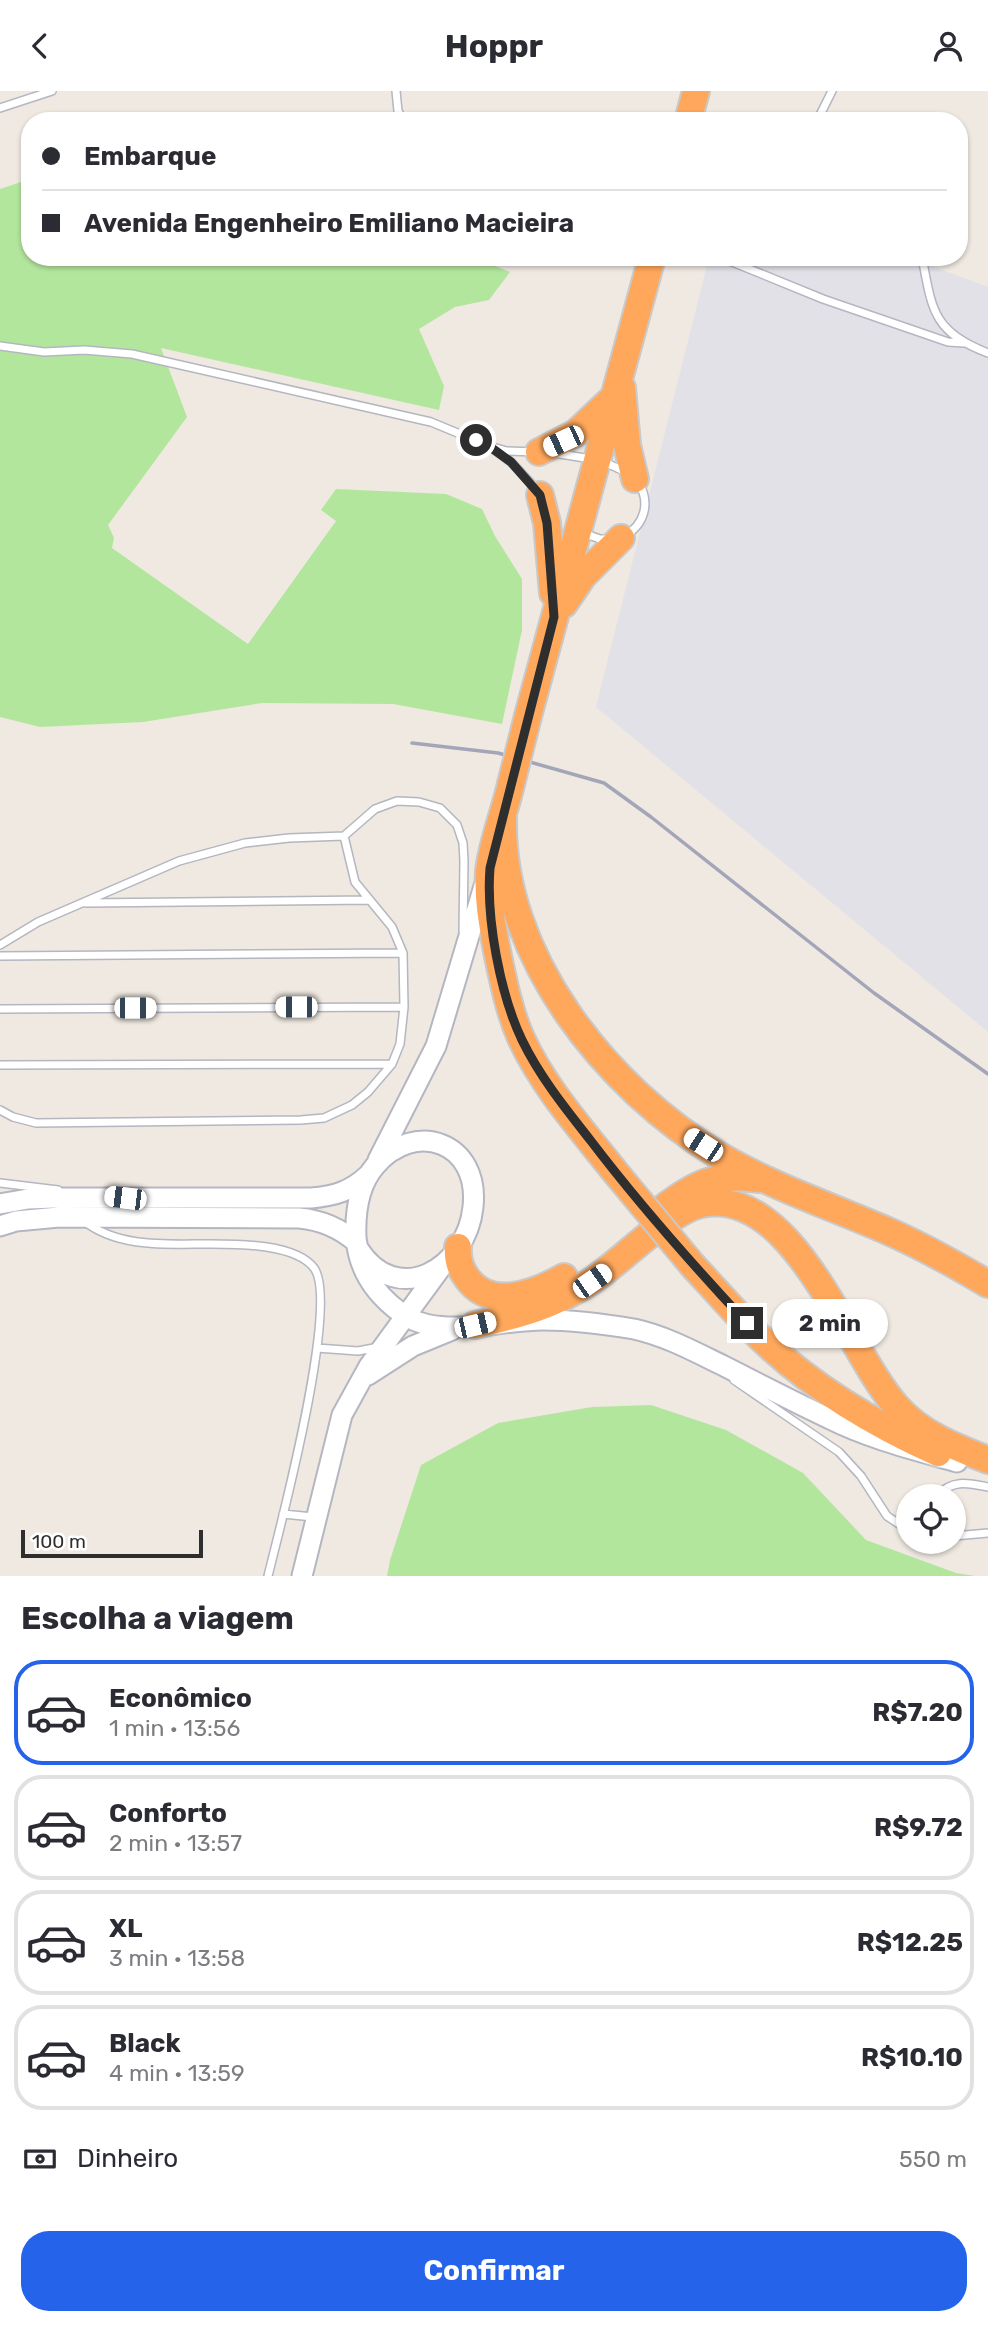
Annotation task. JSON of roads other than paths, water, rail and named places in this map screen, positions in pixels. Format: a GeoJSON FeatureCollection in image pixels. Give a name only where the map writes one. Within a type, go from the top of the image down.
{"type":"FeatureCollection","features":[{"type":"Feature","properties":{"kind":"highway"},"geometry":{"type":"LineString","coordinates":[[690,112],[696,91]]}},
{"type":"Feature","properties":{"kind":"highway"},"geometry":{"type":"LineString","coordinates":[[649,266],[597,460],[569,524],[554,617],[490,868],[490,915],[502,975],[521,1037],[548,1085],[694,1267],[764,1342],[799,1371],[879,1425],[957,1462],[988,1472]]}},
{"type":"Feature","properties":{"kind":"highway"},"geometry":{"type":"LineString","coordinates":[[620,370],[627,445],[635,479]]}},
{"type":"Feature","properties":{"kind":"highway"},"geometry":{"type":"LineString","coordinates":[[539,452],[576,433],[613,397]]}},
{"type":"Feature","properties":{"kind":"highway"},"geometry":{"type":"LineString","coordinates":[[540,495],[547,523],[554,617]]}},
{"type":"Feature","properties":{"kind":"highway"},"geometry":{"type":"LineString","coordinates":[[554,617],[583,576],[621,538]]}},
{"type":"Feature","properties":{"kind":"highway"},"geometry":{"type":"LineString","coordinates":[[503,818],[502,840],[516,909],[553,990],[582,1032],[623,1081],[655,1110],[722,1157],[770,1181],[892,1233],[938,1255],[988,1284]]}},
{"type":"Feature","properties":{"kind":"highway"},"geometry":{"type":"LineString","coordinates":[[452,1255],[475,1287],[490,1295],[522,1295],[557,1281],[579,1268],[693,1187],[727,1177],[770,1181]]}},
{"type":"Feature","properties":{"kind":"highway"},"geometry":{"type":"LineString","coordinates":[[475,1325],[526,1313],[572,1292],[610,1268],[676,1215],[689,1208],[710,1203],[733,1206],[773,1227],[799,1253],[898,1409],[942,1441],[988,1460]]}},
{"type":"Feature","properties":{"kind":"street"},"geometry":{"type":"LineString","coordinates":[[490,868],[436,1046],[372,1169],[357,1205],[357,1246],[361,1263],[379,1295],[406,1317],[438,1327],[518,1321],[582,1322],[636,1330],[694,1351],[850,1428],[957,1462]]}},
{"type":"Feature","properties":{"kind":"street"},"geometry":{"type":"LineString","coordinates":[[0,1205],[28,1199],[54,1198],[328,1197],[355,1187],[392,1151],[414,1143],[436,1142],[455,1151],[470,1173],[474,1198],[469,1227],[452,1255],[382,1346],[342,1415],[302,1576]]}},
{"type":"Feature","properties":{"kind":"street"},"geometry":{"type":"LineString","coordinates":[[0,1226],[39,1218],[78,1216],[313,1219],[333,1226],[357,1246],[374,1269],[394,1277],[404,1279],[425,1275],[452,1255]]}},
{"type":"Feature","properties":{"kind":"street"},"geometry":{"type":"LineString","coordinates":[[359,1382],[413,1346],[452,1330],[475,1325]]}},
{"type":"Feature","properties":{"kind":"lane"},"geometry":{"type":"LineString","coordinates":[[0,108],[52,91]]}},
{"type":"Feature","properties":{"kind":"lane"},"geometry":{"type":"LineString","coordinates":[[396,91],[399,112]]}},
{"type":"Feature","properties":{"kind":"lane"},"geometry":{"type":"LineString","coordinates":[[822,112],[832,91]]}},
{"type":"Feature","properties":{"kind":"lane"},"geometry":{"type":"LineString","coordinates":[[742,266],[823,299],[948,342],[964,343]]}},
{"type":"Feature","properties":{"kind":"lane"},"geometry":{"type":"LineString","coordinates":[[924,266],[934,312],[949,333],[988,353]]}},
{"type":"Feature","properties":{"kind":"lane"},"geometry":{"type":"LineString","coordinates":[[0,346],[44,352],[84,350],[132,354],[431,422],[489,446],[597,460],[621,468],[635,479],[644,493],[644,515],[632,532],[621,538],[600,539],[588,536],[569,524],[511,462],[489,446]]}},
{"type":"Feature","properties":{"kind":"lane"},"geometry":{"type":"LineString","coordinates":[[0,945],[38,922],[179,861],[245,843],[344,836],[375,810],[397,801],[419,802],[440,808],[457,825],[463,843],[463,954]]}},
{"type":"Feature","properties":{"kind":"lane"},"geometry":{"type":"LineString","coordinates":[[0,1110],[13,1117],[36,1123],[301,1120],[324,1118],[352,1105],[368,1092],[392,1064],[400,1044],[404,1007],[403,953],[392,927],[355,881],[344,836]]}},
{"type":"Feature","properties":{"kind":"lane"},"geometry":{"type":"LineString","coordinates":[[83,903],[369,900]]}},
{"type":"Feature","properties":{"kind":"lane"},"geometry":{"type":"LineString","coordinates":[[0,956],[403,953]]}},
{"type":"Feature","properties":{"kind":"lane"},"geometry":{"type":"LineString","coordinates":[[0,1009],[404,1007]]}},
{"type":"Feature","properties":{"kind":"lane"},"geometry":{"type":"LineString","coordinates":[[0,1065],[392,1064]]}},
{"type":"Feature","properties":{"kind":"lane"},"geometry":{"type":"LineString","coordinates":[[0,1183],[125,1198]]}},
{"type":"Feature","properties":{"kind":"lane"},"geometry":{"type":"LineString","coordinates":[[78,1216],[93,1228],[127,1240],[276,1249],[304,1259],[315,1269],[320,1281],[317,1348],[268,1576]]}},
{"type":"Feature","properties":{"kind":"lane"},"geometry":{"type":"LineString","coordinates":[[317,1348],[358,1351],[382,1346]]}},
{"type":"Feature","properties":{"kind":"lane"},"geometry":{"type":"LineString","coordinates":[[694,1351],[839,1453],[861,1476],[887,1516],[896,1522]]}},
{"type":"Feature","properties":{"kind":"lane"},"geometry":{"type":"LineString","coordinates":[[953,1484],[965,1482],[988,1487]]}},
{"type":"Feature","properties":{"kind":"lane"},"geometry":{"type":"LineString","coordinates":[[283,1514],[317,1517]]}},
{"type":"Feature","properties":{"kind":"lane"},"geometry":{"type":"LineString","coordinates":[[966,1535],[988,1533]]}},
{"type":"Feature","properties":{"kind":"railway"},"geometry":{"type":"LineString","coordinates":[[412,743],[498,753],[604,783],[874,993],[988,1074]]}}]}
